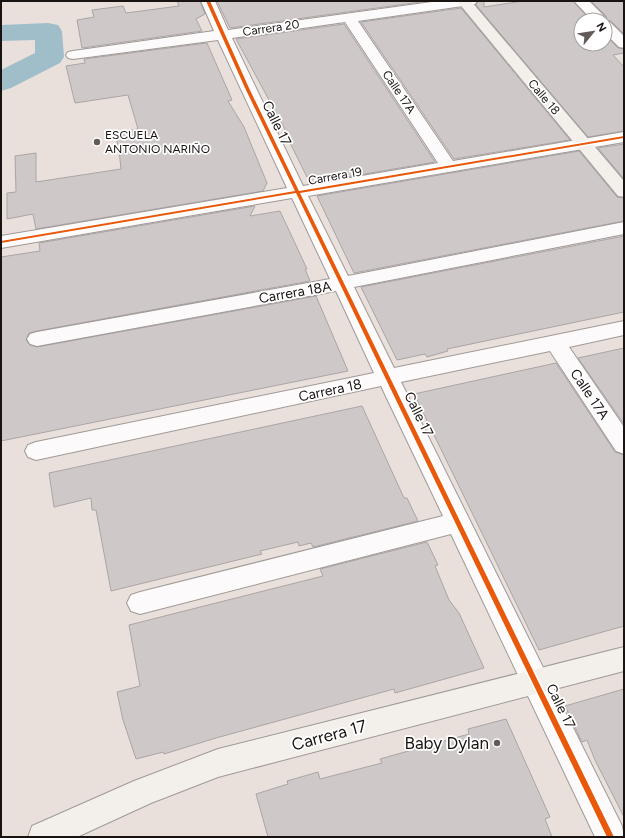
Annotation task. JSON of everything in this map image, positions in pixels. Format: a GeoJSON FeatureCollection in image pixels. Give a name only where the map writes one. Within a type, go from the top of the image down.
{"type":"FeatureCollection","features":[{"type":"Feature","properties":{"kind":"street","name":"Calle 17"},"geometry":{"type":"LineString","coordinates":[[208,1],[222,35],[611,837]]}},
{"type":"Feature","properties":{"kind":"street","name":"Carrera 20"},"geometry":{"type":"LineString","coordinates":[[73,55],[466,1]]}},
{"type":"Feature","properties":{"kind":"street","name":"Calle 18"},"geometry":{"type":"LineString","coordinates":[[466,1],[624,192]]}},
{"type":"Feature","properties":{"kind":"street"},"geometry":{"type":"LineString","coordinates":[[581,1],[592,12]]}},
{"type":"Feature","properties":{"kind":"street","name":"Calle 17A"},"geometry":{"type":"LineString","coordinates":[[349,18],[449,167]]}},
{"type":"Feature","properties":{"kind":"street"},"geometry":{"type":"LineString","coordinates":[[613,33],[624,44]]}},
{"type":"Feature","properties":{"kind":"street","name":"Carrera 19"},"geometry":{"type":"LineString","coordinates":[[1,242],[624,137]]}},
{"type":"Feature","properties":{"kind":"street","name":"Carrera 18A"},"geometry":{"type":"LineString","coordinates":[[37,340],[343,283],[624,228]]}},
{"type":"Feature","properties":{"kind":"street","name":"Carrera 18"},"geometry":{"type":"LineString","coordinates":[[36,451],[624,328]]}},
{"type":"Feature","properties":{"kind":"street","name":"Calle 17A"},"geometry":{"type":"LineString","coordinates":[[556,342],[624,445]]}},
{"type":"Feature","properties":{"kind":"street"},"geometry":{"type":"LineString","coordinates":[[140,603],[458,522]]}},
{"type":"Feature","properties":{"kind":"street","name":"Carrera 17"},"geometry":{"type":"LineString","coordinates":[[43,837],[144,791],[218,763],[624,659]]}},
{"type":"Feature","properties":{"kind":"building"},"geometry":{"type":"Polygon","coordinates":[[[177,1],[200,1],[205,14],[196,19],[202,31],[82,48],[77,20],[94,17],[92,10],[123,6],[126,13],[179,6],[177,1]]]}},
{"type":"Feature","properties":{"kind":"building"},"geometry":{"type":"Polygon","coordinates":[[[217,1],[428,1],[230,28],[217,1]]]}},
{"type":"Feature","properties":{"kind":"building"},"geometry":{"type":"Polygon","coordinates":[[[478,1],[484,1],[484,7],[523,1],[573,1],[583,12],[573,12],[573,52],[613,52],[613,43],[618,48],[624,49],[624,53],[613,55],[624,67],[624,131],[588,137],[476,5],[478,1]]]}},
{"type":"Feature","properties":{"kind":"building"},"geometry":{"type":"Polygon","coordinates":[[[591,1],[624,1],[624,34],[613,23],[613,12],[602,12],[591,1]]]}},
{"type":"Feature","properties":{"kind":"building"},"geometry":{"type":"Polygon","coordinates":[[[461,8],[570,140],[454,159],[361,22],[461,8]]]}},
{"type":"Feature","properties":{"kind":"building"},"geometry":{"type":"Polygon","coordinates":[[[344,24],[435,162],[311,183],[309,178],[308,179],[287,137],[289,137],[236,39],[344,24]]]}},
{"type":"Feature","properties":{"kind":"building"},"geometry":{"type":"Polygon","coordinates":[[[207,43],[232,100],[228,101],[244,127],[267,183],[263,191],[36,229],[33,214],[7,219],[7,193],[16,192],[15,156],[36,153],[36,182],[121,169],[115,133],[138,129],[128,95],[75,103],[66,66],[85,63],[84,59],[207,43]]]}},
{"type":"Feature","properties":{"kind":"building"},"geometry":{"type":"Polygon","coordinates":[[[624,144],[624,179],[598,148],[624,144]]]}},
{"type":"Feature","properties":{"kind":"building"},"geometry":{"type":"Polygon","coordinates":[[[579,151],[617,197],[624,198],[624,221],[354,273],[317,196],[579,151]]]}},
{"type":"Feature","properties":{"kind":"building"},"geometry":{"type":"Polygon","coordinates":[[[255,206],[250,216],[280,211],[307,269],[305,269],[310,281],[37,331],[29,333],[26,340],[30,345],[37,347],[316,296],[348,371],[1,441],[1,257],[40,251],[39,243],[255,206]]]}},
{"type":"Feature","properties":{"kind":"building"},"geometry":{"type":"Polygon","coordinates":[[[624,236],[624,312],[447,349],[448,351],[427,357],[425,354],[397,360],[361,287],[624,236]]]}},
{"type":"Feature","properties":{"kind":"building"},"geometry":{"type":"Polygon","coordinates":[[[624,348],[624,424],[578,358],[624,348]]]}},
{"type":"Feature","properties":{"kind":"building"},"geometry":{"type":"Polygon","coordinates":[[[556,363],[615,452],[624,455],[624,626],[539,650],[414,394],[556,363]]]}},
{"type":"Feature","properties":{"kind":"building"},"geometry":{"type":"Polygon","coordinates":[[[362,406],[404,498],[407,498],[418,521],[313,547],[311,543],[299,546],[298,542],[260,551],[262,554],[111,591],[96,510],[92,510],[91,498],[54,507],[49,473],[362,406]]]}},
{"type":"Feature","properties":{"kind":"building"},"geometry":{"type":"Polygon","coordinates":[[[427,542],[438,565],[435,566],[449,600],[459,613],[484,668],[395,693],[394,689],[216,738],[164,754],[163,752],[136,759],[123,720],[117,692],[140,686],[129,625],[323,576],[320,569],[427,542]]]}},
{"type":"Feature","properties":{"kind":"building"},"geometry":{"type":"Polygon","coordinates":[[[624,689],[624,817],[595,760],[587,740],[582,742],[565,706],[624,689]]]}},
{"type":"Feature","properties":{"kind":"building"},"geometry":{"type":"Polygon","coordinates":[[[506,719],[550,817],[545,819],[552,837],[268,837],[256,794],[288,784],[287,781],[318,772],[320,779],[382,763],[380,759],[469,734],[468,729],[506,719]]]}},
{"type":"Feature","properties":{"kind":"waterway"},"geometry":{"type":"LineString","coordinates":[[1,33],[48,31],[50,57],[1,82]]}},
{"type":"Feature","properties":{"kind":"cycle path"},"geometry":{"type":"LineString","coordinates":[[208,1],[247,88],[611,837]]}},
{"type":"Feature","properties":{"kind":"cycle path"},"geometry":{"type":"LineString","coordinates":[[1,242],[624,137]]}},
{"type":"Feature","properties":{"kind":"place","name":"ESCUELA ANTONIO NARIÑO"},"geometry":{"type":"Point","coordinates":[97,142]}},
{"type":"Feature","properties":{"kind":"place","name":"Baby Dylan"},"geometry":{"type":"Point","coordinates":[497,743]}}]}
